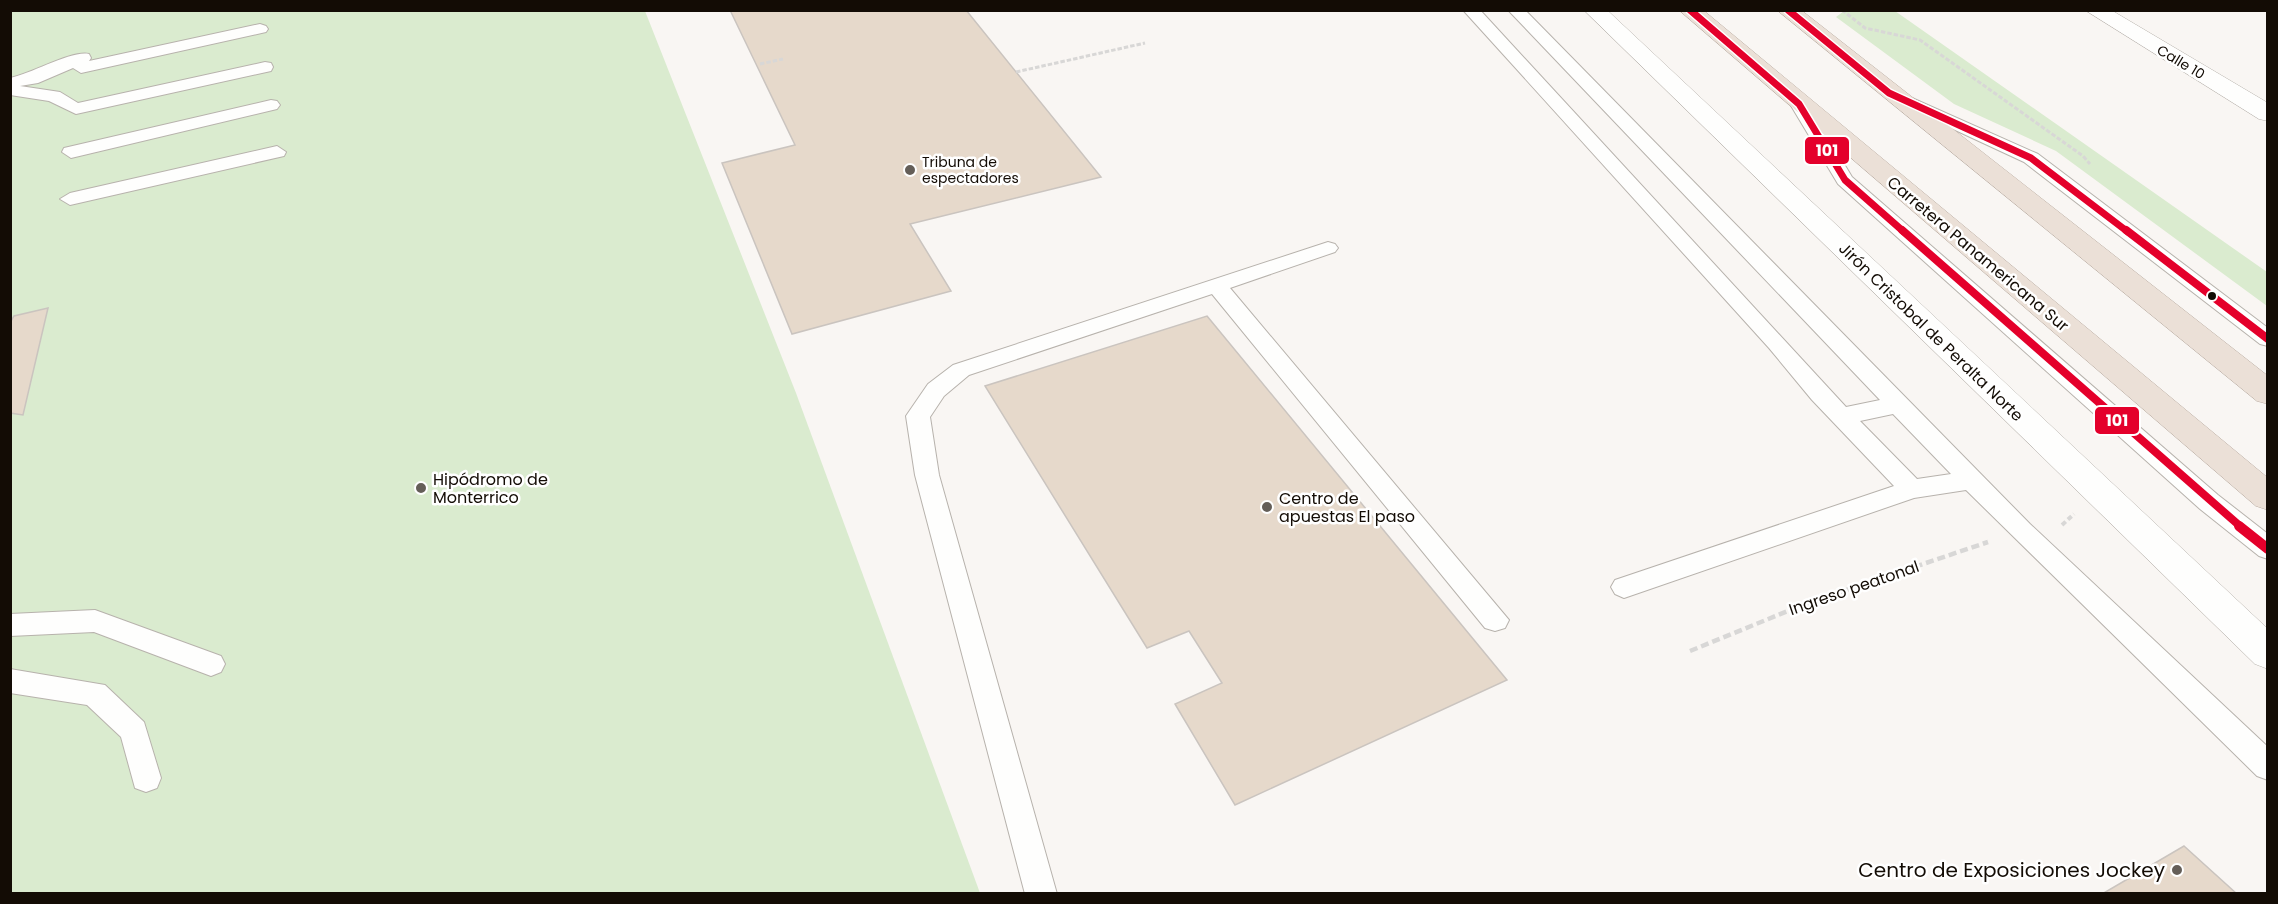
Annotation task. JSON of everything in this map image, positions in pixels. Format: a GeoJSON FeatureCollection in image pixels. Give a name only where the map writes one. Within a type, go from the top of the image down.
{"type":"FeatureCollection","features":[{"type":"Feature","properties":{"kind":"highway","name":"Carretera Panamericana Sur"},"geometry":{"type":"LineString","coordinates":[[1689,10],[2268,497]]}},
{"type":"Feature","properties":{"kind":"highway"},"geometry":{"type":"LineString","coordinates":[[1787,10],[2268,393]]}},
{"type":"Feature","properties":{"kind":"street","name":"Jirón Cristobal de Peralta Norte"},"geometry":{"type":"LineString","coordinates":[[1594,10],[2268,653]]}},
{"type":"Feature","properties":{"kind":"street","name":"Calle 10"},"geometry":{"type":"LineString","coordinates":[[2095,10],[2268,114]]}},
{"type":"Feature","properties":{"kind":"lane"},"geometry":{"type":"LineString","coordinates":[[1471,10],[1841,416],[1912,489]]}},
{"type":"Feature","properties":{"kind":"lane"},"geometry":{"type":"LineString","coordinates":[[1516,10],[2021,531],[2268,767]]}},
{"type":"Feature","properties":{"kind":"lane"},"geometry":{"type":"LineString","coordinates":[[10,83],[32,79],[82,63],[260,29]]}},
{"type":"Feature","properties":{"kind":"lane"},"geometry":{"type":"LineString","coordinates":[[10,90],[54,96],[74,108],[265,67]]}},
{"type":"Feature","properties":{"kind":"lane"},"geometry":{"type":"LineString","coordinates":[[1889,93],[2031,158],[2268,339]]}},
{"type":"Feature","properties":{"kind":"lane"},"geometry":{"type":"LineString","coordinates":[[1799,104],[1845,180],[2209,502],[2268,549]]}},
{"type":"Feature","properties":{"kind":"lane"},"geometry":{"type":"LineString","coordinates":[[71,152],[271,105]]}},
{"type":"Feature","properties":{"kind":"lane"},"geometry":{"type":"LineString","coordinates":[[1580,128],[1621,119]]}},
{"type":"Feature","properties":{"kind":"lane"},"geometry":{"type":"LineString","coordinates":[[70,199],[277,152]]}},
{"type":"Feature","properties":{"kind":"lane"},"geometry":{"type":"LineString","coordinates":[[1041,894],[927,475],[918,416],[936,390],[961,370],[1328,248]]}},
{"type":"Feature","properties":{"kind":"lane"},"geometry":{"type":"LineString","coordinates":[[1216,285],[1495,620]]}},
{"type":"Feature","properties":{"kind":"lane"},"geometry":{"type":"LineString","coordinates":[[1841,416],[1898,405]]}},
{"type":"Feature","properties":{"kind":"lane"},"geometry":{"type":"LineString","coordinates":[[1624,587],[1912,489],[1971,480]]}},
{"type":"Feature","properties":{"kind":"lane"},"geometry":{"type":"LineString","coordinates":[[10,625],[95,621],[211,664]]}},
{"type":"Feature","properties":{"kind":"lane"},"geometry":{"type":"LineString","coordinates":[[10,681],[95,694],[134,731],[146,778]]}},
{"type":"Feature","properties":{"kind":"path"},"geometry":{"type":"LineString","coordinates":[[1016,72],[1145,43]]}},
{"type":"Feature","properties":{"kind":"path"},"geometry":{"type":"LineString","coordinates":[[760,64],[783,58]]}},
{"type":"Feature","properties":{"kind":"path","name":"Ingreso peatonal"},"geometry":{"type":"LineString","coordinates":[[1690,651],[1805,604],[2021,531]]}},
{"type":"Feature","properties":{"kind":"green space","name":"Hipódromo de Monterrico"},"geometry":{"type":"Polygon","coordinates":[[[10,11],[645,11],[796,393],[980,893],[11,893],[10,11]]]}},
{"type":"Feature","properties":{"kind":"green space"},"geometry":{"type":"Polygon","coordinates":[[[1844,11],[1895,11],[2267,272],[2267,306],[2056,151],[1954,104],[1836,17],[1844,11]]]}},
{"type":"Feature","properties":{"kind":"building","name":"Tribuna de espectadores"},"geometry":{"type":"Polygon","coordinates":[[[730,10],[966,10],[1101,177],[910,224],[951,291],[792,334],[722,163],[795,145],[730,10]]]}},
{"type":"Feature","properties":{"kind":"building"},"geometry":{"type":"Polygon","coordinates":[[[48,308],[23,415],[10,413],[10,323],[14,316],[48,308]]]}},
{"type":"Feature","properties":{"kind":"building"},"geometry":{"type":"Polygon","coordinates":[[[1207,316],[1507,680],[1235,805],[1175,704],[1222,683],[1189,631],[1147,648],[985,386],[1207,316]]]}},
{"type":"Feature","properties":{"kind":"building","name":"Centro de Exposiciones Jockey"},"geometry":{"type":"Polygon","coordinates":[[[2184,846],[2237,894],[2102,894],[2184,846]]]}},
{"type":"Feature","properties":{"kind":"transit line","name":"101"},"geometry":{"type":"LineString","coordinates":[[1690,10],[1799,104],[1845,180],[2209,502],[2268,549]]}},
{"type":"Feature","properties":{"kind":"transit line","name":"101"},"geometry":{"type":"LineString","coordinates":[[1788,10],[1889,93],[2031,158],[2268,339]]}},
{"type":"Feature","properties":{"kind":"place","name":"Tribuna de espectadores"},"geometry":{"type":"Point","coordinates":[910,170]}},
{"type":"Feature","properties":{"kind":"place","name":"Hipódromo de Monterrico"},"geometry":{"type":"Point","coordinates":[421,488]}},
{"type":"Feature","properties":{"kind":"place","name":"Centro de apuestas El paso"},"geometry":{"type":"Point","coordinates":[1267,507]}},
{"type":"Feature","properties":{"kind":"place","name":"Centro de Exposiciones Jockey"},"geometry":{"type":"Point","coordinates":[2177,870]}}]}
